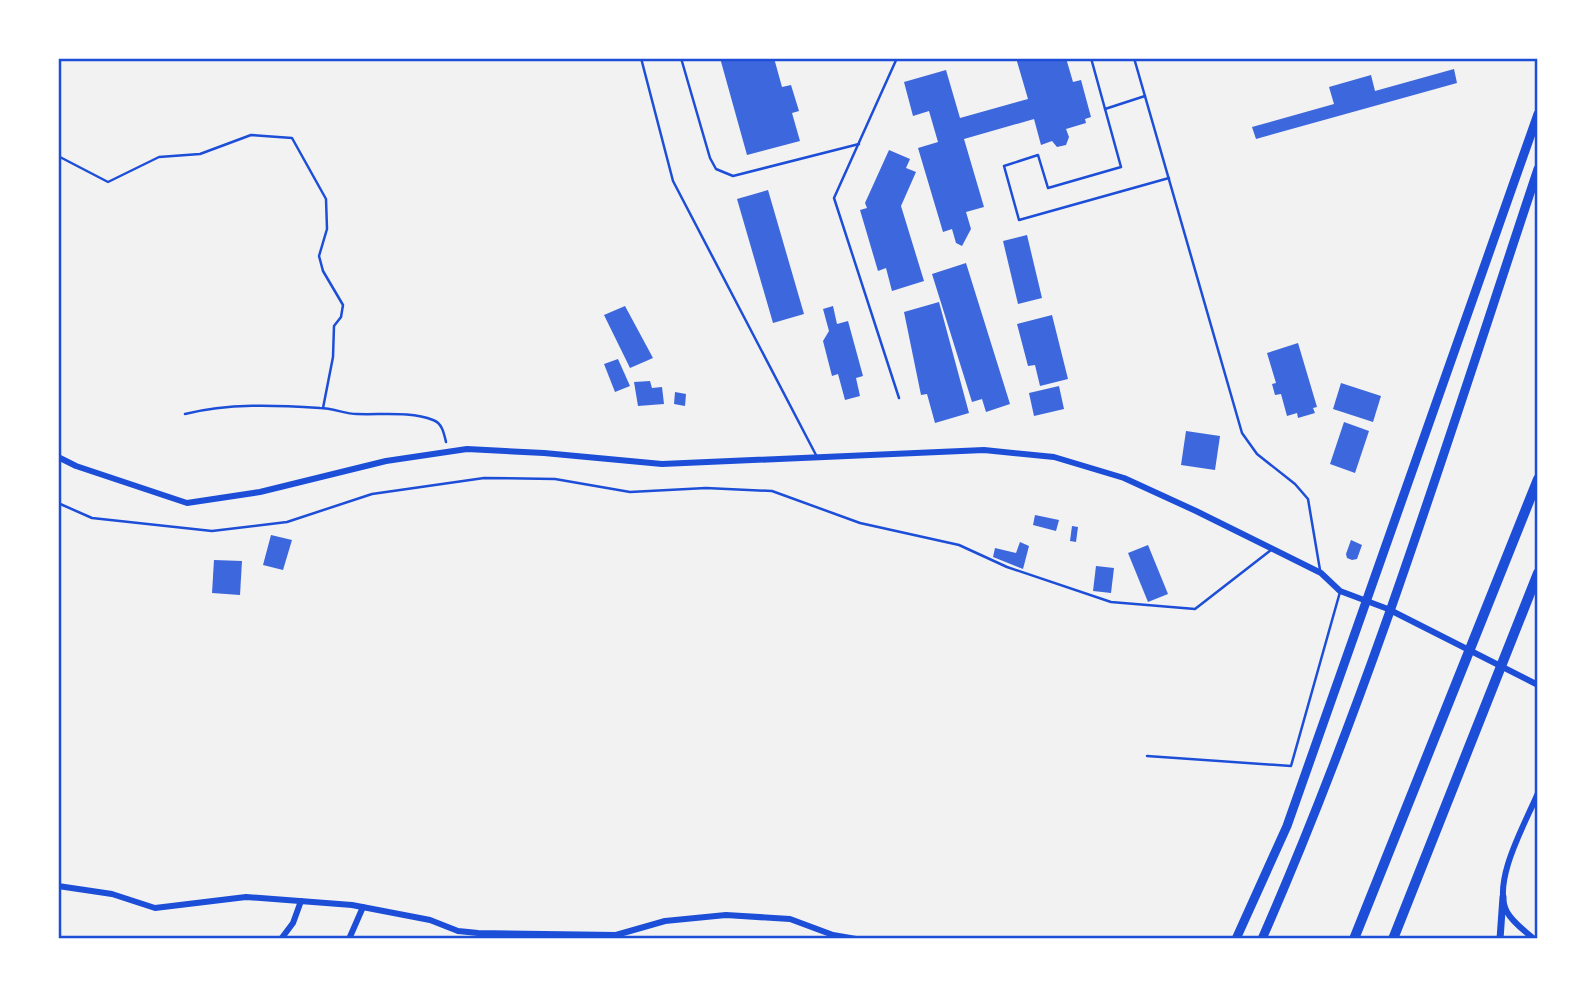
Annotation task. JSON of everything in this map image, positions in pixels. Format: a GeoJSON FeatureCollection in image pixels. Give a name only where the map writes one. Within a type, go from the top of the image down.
{"type":"FeatureCollection","features":[{"type":"Feature","properties":{"kind":"highway"},"geometry":{"type":"LineString","coordinates":[[1354,939],[1538,479]]}},
{"type":"Feature","properties":{"kind":"highway"},"geometry":{"type":"LineString","coordinates":[[1393,939],[1538,573]]}},
{"type":"Feature","properties":{"kind":"main road"},"geometry":{"type":"LineString","coordinates":[[1236,939],[1287,826],[1538,114]]}},
{"type":"Feature","properties":{"kind":"main road"},"geometry":{"type":"LineString","coordinates":[[1262,939],[1312,821],[1388,610],[1538,169]]}},
{"type":"Feature","properties":{"kind":"street"},"geometry":{"type":"LineString","coordinates":[[58,457],[76,466],[187,503],[260,492],[386,461],[467,449],[662,464],[816,455],[984,450],[1054,457],[1124,478],[1273,548],[1321,573],[1340,591],[1388,610],[1538,685]]}},
{"type":"Feature","properties":{"kind":"street"},"geometry":{"type":"LineString","coordinates":[[1500,939],[1503,881],[1538,793]]}},
{"type":"Feature","properties":{"kind":"street"},"geometry":{"type":"LineString","coordinates":[[58,886],[112,894],[155,908],[246,897],[363,907],[478,933],[617,935],[665,921],[726,915],[790,919],[833,936],[856,939]]}},
{"type":"Feature","properties":{"kind":"street"},"geometry":{"type":"LineString","coordinates":[[1503,897],[1507,911],[1534,939]]}},
{"type":"Feature","properties":{"kind":"street"},"geometry":{"type":"LineString","coordinates":[[282,939],[293,923],[301,901]]}},
{"type":"Feature","properties":{"kind":"street"},"geometry":{"type":"LineString","coordinates":[[349,939],[363,907]]}},
{"type":"Feature","properties":{"kind":"lane"},"geometry":{"type":"LineString","coordinates":[[641,58],[673,181],[816,455]]}},
{"type":"Feature","properties":{"kind":"lane"},"geometry":{"type":"LineString","coordinates":[[681,58],[710,158],[724,174],[733,176],[860,143]]}},
{"type":"Feature","properties":{"kind":"lane"},"geometry":{"type":"LineString","coordinates":[[897,58],[834,198],[899,398]]}},
{"type":"Feature","properties":{"kind":"lane"},"geometry":{"type":"LineString","coordinates":[[1091,58],[1121,167],[1048,188],[1038,155],[1004,166],[1019,220],[1169,178]]}},
{"type":"Feature","properties":{"kind":"lane"},"geometry":{"type":"LineString","coordinates":[[1134,58],[1242,433],[1257,454],[1296,484],[1308,499],[1321,573]]}},
{"type":"Feature","properties":{"kind":"lane"},"geometry":{"type":"LineString","coordinates":[[1105,109],[1146,96]]}},
{"type":"Feature","properties":{"kind":"lane"},"geometry":{"type":"LineString","coordinates":[[58,503],[93,518],[212,531],[287,522],[372,494],[484,478],[555,479],[630,492],[706,488],[772,491],[860,523],[959,545],[1007,567],[1111,602],[1195,609],[1273,548]]}},
{"type":"Feature","properties":{"kind":"lane"},"geometry":{"type":"LineString","coordinates":[[1147,756],[1292,766],[1340,591]]}},
{"type":"Feature","properties":{"kind":"path"},"geometry":{"type":"LineString","coordinates":[[58,156],[108,182],[159,157],[200,154],[251,135],[292,138],[326,199],[327,229],[319,256],[323,271],[343,305],[341,317],[334,326],[333,357],[323,408]]}},
{"type":"Feature","properties":{"kind":"path"},"geometry":{"type":"LineString","coordinates":[[185,414],[209,408],[323,408],[353,414],[399,414],[434,420],[443,429],[448,452]]}},
{"type":"Feature","properties":{"kind":"building"},"geometry":{"type":"Polygon","coordinates":[[[720,58],[774,58],[782,87],[791,85],[799,111],[792,113],[800,141],[747,155],[720,58]]]}},
{"type":"Feature","properties":{"kind":"building"},"geometry":{"type":"Polygon","coordinates":[[[1016,58],[1066,58],[1073,82],[1081,80],[1091,117],[1085,119],[1086,123],[1066,129],[1069,137],[1066,145],[1057,147],[1052,141],[1041,145],[1034,119],[964,139],[984,207],[966,212],[971,229],[962,246],[956,243],[952,229],[943,232],[918,148],[938,142],[929,111],[913,116],[904,82],[946,70],[960,118],[1028,99],[1016,58]]]}},
{"type":"Feature","properties":{"kind":"building"},"geometry":{"type":"Polygon","coordinates":[[[1454,69],[1457,83],[1256,139],[1252,127],[1334,104],[1329,87],[1371,75],[1375,91],[1454,69]]]}},
{"type":"Feature","properties":{"kind":"building"},"geometry":{"type":"Polygon","coordinates":[[[889,150],[910,159],[906,168],[916,172],[901,206],[924,281],[892,291],[886,268],[878,271],[860,210],[867,208],[865,203],[889,150]]]}},
{"type":"Feature","properties":{"kind":"building"},"geometry":{"type":"Polygon","coordinates":[[[768,190],[804,314],[773,323],[737,199],[768,190]]]}},
{"type":"Feature","properties":{"kind":"building"},"geometry":{"type":"Polygon","coordinates":[[[1027,235],[1042,298],[1018,304],[1003,241],[1027,235]]]}},
{"type":"Feature","properties":{"kind":"building"},"geometry":{"type":"Polygon","coordinates":[[[966,263],[1010,404],[986,412],[982,399],[972,402],[932,274],[966,263]]]}},
{"type":"Feature","properties":{"kind":"building"},"geometry":{"type":"Polygon","coordinates":[[[939,302],[969,413],[935,423],[927,394],[921,395],[904,312],[939,302]]]}},
{"type":"Feature","properties":{"kind":"building"},"geometry":{"type":"Polygon","coordinates":[[[625,306],[653,358],[630,368],[604,315],[625,306]]]}},
{"type":"Feature","properties":{"kind":"building"},"geometry":{"type":"Polygon","coordinates":[[[833,306],[837,324],[848,321],[863,376],[856,378],[860,396],[845,400],[838,374],[832,376],[823,341],[829,331],[823,309],[833,306]]]}},
{"type":"Feature","properties":{"kind":"building"},"geometry":{"type":"Polygon","coordinates":[[[1052,315],[1068,379],[1040,386],[1035,365],[1028,366],[1017,324],[1052,315]]]}},
{"type":"Feature","properties":{"kind":"building"},"geometry":{"type":"Polygon","coordinates":[[[1298,343],[1317,407],[1313,408],[1315,413],[1298,418],[1297,413],[1287,416],[1281,394],[1275,395],[1272,384],[1276,383],[1267,353],[1298,343]]]}},
{"type":"Feature","properties":{"kind":"building"},"geometry":{"type":"Polygon","coordinates":[[[618,359],[630,386],[615,392],[604,364],[618,359]]]}},
{"type":"Feature","properties":{"kind":"building"},"geometry":{"type":"Polygon","coordinates":[[[650,381],[652,388],[662,387],[664,404],[638,406],[634,382],[650,381]]]}},
{"type":"Feature","properties":{"kind":"building"},"geometry":{"type":"Polygon","coordinates":[[[1341,383],[1381,396],[1373,422],[1333,409],[1341,383]]]}},
{"type":"Feature","properties":{"kind":"building"},"geometry":{"type":"Polygon","coordinates":[[[1059,386],[1064,409],[1034,416],[1029,393],[1059,386]]]}},
{"type":"Feature","properties":{"kind":"building"},"geometry":{"type":"Polygon","coordinates":[[[675,392],[686,394],[685,406],[674,404],[675,392]]]}},
{"type":"Feature","properties":{"kind":"building"},"geometry":{"type":"Polygon","coordinates":[[[1344,422],[1369,431],[1355,473],[1330,464],[1344,422]]]}},
{"type":"Feature","properties":{"kind":"building"},"geometry":{"type":"Polygon","coordinates":[[[1186,431],[1220,436],[1215,470],[1181,465],[1186,431]]]}},
{"type":"Feature","properties":{"kind":"building"},"geometry":{"type":"Polygon","coordinates":[[[1035,515],[1059,520],[1056,531],[1033,525],[1035,515]]]}},
{"type":"Feature","properties":{"kind":"building"},"geometry":{"type":"Polygon","coordinates":[[[1072,526],[1078,527],[1076,542],[1070,541],[1072,526]]]}},
{"type":"Feature","properties":{"kind":"building"},"geometry":{"type":"Polygon","coordinates":[[[271,535],[292,540],[283,570],[263,565],[271,535]]]}},
{"type":"Feature","properties":{"kind":"building"},"geometry":{"type":"Polygon","coordinates":[[[1351,540],[1362,545],[1357,559],[1352,560],[1347,558],[1346,554],[1351,540]]]}},
{"type":"Feature","properties":{"kind":"building"},"geometry":{"type":"Polygon","coordinates":[[[1020,542],[1029,546],[1023,569],[993,557],[995,548],[1016,553],[1020,542]]]}},
{"type":"Feature","properties":{"kind":"building"},"geometry":{"type":"Polygon","coordinates":[[[1148,545],[1168,594],[1148,602],[1128,553],[1148,545]]]}},
{"type":"Feature","properties":{"kind":"building"},"geometry":{"type":"Polygon","coordinates":[[[214,560],[242,561],[240,595],[212,593],[214,560]]]}},
{"type":"Feature","properties":{"kind":"building"},"geometry":{"type":"Polygon","coordinates":[[[1096,566],[1114,568],[1111,593],[1093,591],[1096,566]]]}}]}
